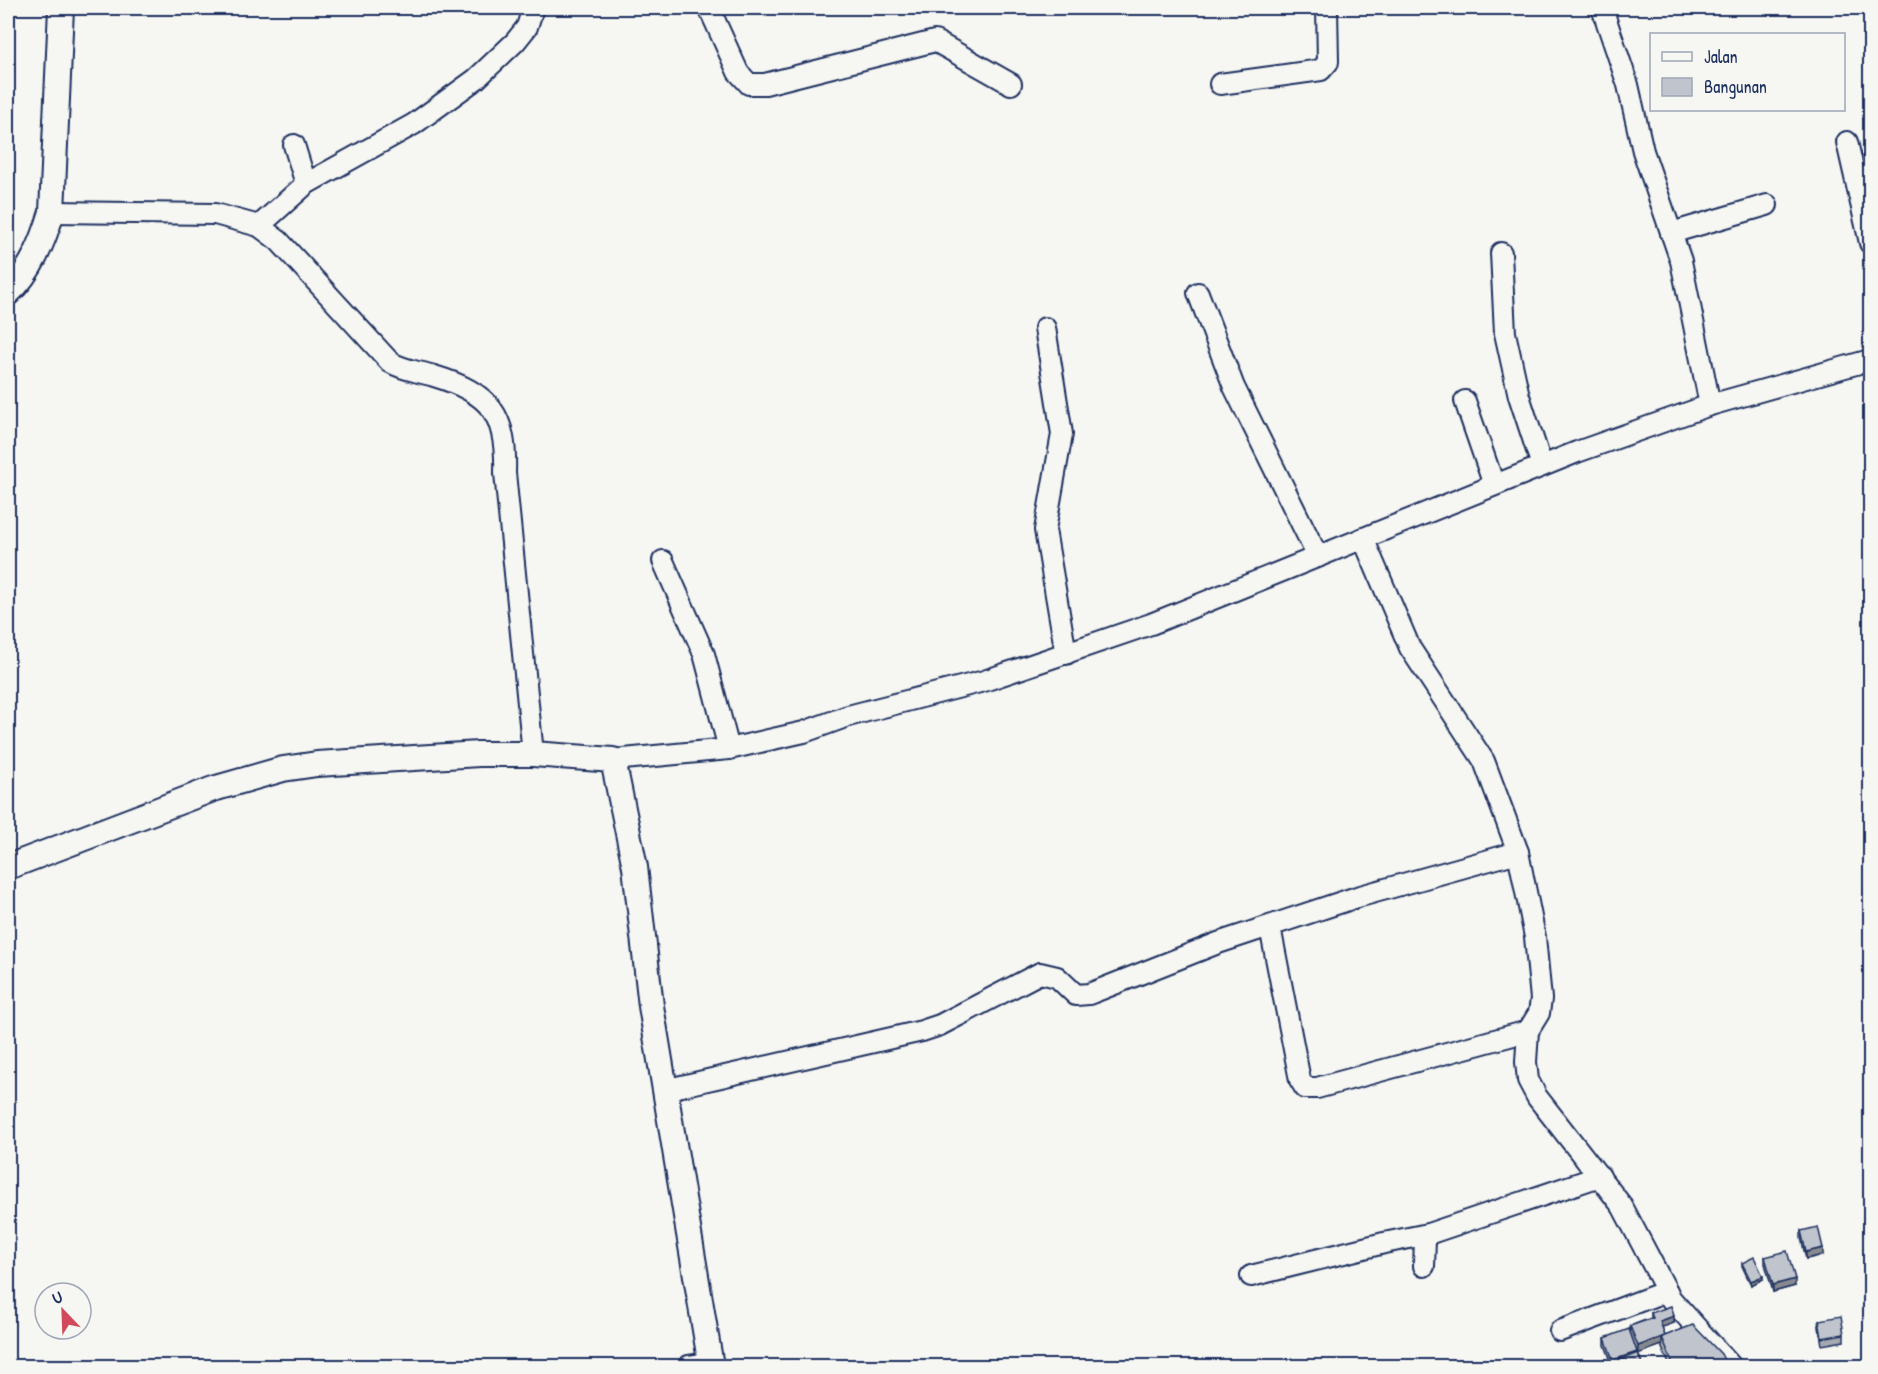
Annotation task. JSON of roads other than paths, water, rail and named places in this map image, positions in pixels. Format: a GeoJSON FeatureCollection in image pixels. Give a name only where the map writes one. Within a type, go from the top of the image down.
{"type":"FeatureCollection","features":[{"type":"Feature","properties":{"kind":"street"},"geometry":{"type":"LineString","coordinates":[[8,293],[33,260],[44,239],[52,212],[61,8]]}},
{"type":"Feature","properties":{"kind":"street"},"geometry":{"type":"LineString","coordinates":[[259,226],[306,184],[414,124],[476,79],[528,27],[533,8]]}},
{"type":"Feature","properties":{"kind":"street"},"geometry":{"type":"LineString","coordinates":[[709,8],[738,72],[749,84],[765,84],[935,41],[1011,84]]}},
{"type":"Feature","properties":{"kind":"street"},"geometry":{"type":"LineString","coordinates":[[1220,84],[1322,70],[1328,62],[1327,8]]}},
{"type":"Feature","properties":{"kind":"street"},"geometry":{"type":"LineString","coordinates":[[1602,8],[1624,69],[1643,151],[1681,261],[1710,405]]}},
{"type":"Feature","properties":{"kind":"street"},"geometry":{"type":"LineString","coordinates":[[1847,142],[1870,243]]}},
{"type":"Feature","properties":{"kind":"street"},"geometry":{"type":"LineString","coordinates":[[294,145],[306,184]]}},
{"type":"Feature","properties":{"kind":"street"},"geometry":{"type":"LineString","coordinates":[[1671,233],[1767,205]]}},
{"type":"Feature","properties":{"kind":"street"},"geometry":{"type":"LineString","coordinates":[[52,212],[215,214],[259,226],[279,241],[390,362],[403,369],[433,376],[478,395],[496,414],[504,429],[505,473],[532,754]]}},
{"type":"Feature","properties":{"kind":"street"},"geometry":{"type":"LineString","coordinates":[[1501,253],[1504,333],[1519,396],[1542,466]]}},
{"type":"Feature","properties":{"kind":"street"},"geometry":{"type":"LineString","coordinates":[[1198,293],[1234,387],[1318,557]]}},
{"type":"Feature","properties":{"kind":"street"},"geometry":{"type":"LineString","coordinates":[[1045,328],[1062,434],[1045,530],[1066,654]]}},
{"type":"Feature","properties":{"kind":"street"},"geometry":{"type":"LineString","coordinates":[[8,867],[213,789],[269,772],[317,764],[479,754],[532,754],[613,760],[729,749],[804,732],[848,716],[945,693],[1066,654],[1151,624],[1542,466],[1710,405],[1870,360]]}},
{"type":"Feature","properties":{"kind":"street"},"geometry":{"type":"LineString","coordinates":[[1465,401],[1494,485]]}},
{"type":"Feature","properties":{"kind":"street"},"geometry":{"type":"LineString","coordinates":[[1363,538],[1410,648],[1484,761],[1518,852],[1535,937],[1541,999],[1539,1013],[1528,1031],[1526,1062],[1528,1080],[1537,1097],[1600,1176],[1631,1220],[1666,1291],[1681,1313],[1731,1366]]}},
{"type":"Feature","properties":{"kind":"street"},"geometry":{"type":"LineString","coordinates":[[663,561],[704,654],[729,749]]}},
{"type":"Feature","properties":{"kind":"street"},"geometry":{"type":"LineString","coordinates":[[613,760],[635,867],[651,1006],[703,1365]]}},
{"type":"Feature","properties":{"kind":"street"},"geometry":{"type":"LineString","coordinates":[[664,1090],[922,1031],[940,1025],[1040,974],[1057,977],[1072,993],[1083,996],[1164,963],[1416,878],[1518,852]]}},
{"type":"Feature","properties":{"kind":"street"},"geometry":{"type":"LineString","coordinates":[[1270,927],[1300,1080],[1305,1088],[1317,1088],[1528,1031]]}},
{"type":"Feature","properties":{"kind":"street"},"geometry":{"type":"LineString","coordinates":[[1251,1276],[1373,1245],[1428,1234],[1600,1176]]}},
{"type":"Feature","properties":{"kind":"street"},"geometry":{"type":"LineString","coordinates":[[1424,1266],[1425,1240],[1428,1234]]}},
{"type":"Feature","properties":{"kind":"street"},"geometry":{"type":"LineString","coordinates":[[1560,1331],[1666,1291]]}}]}
